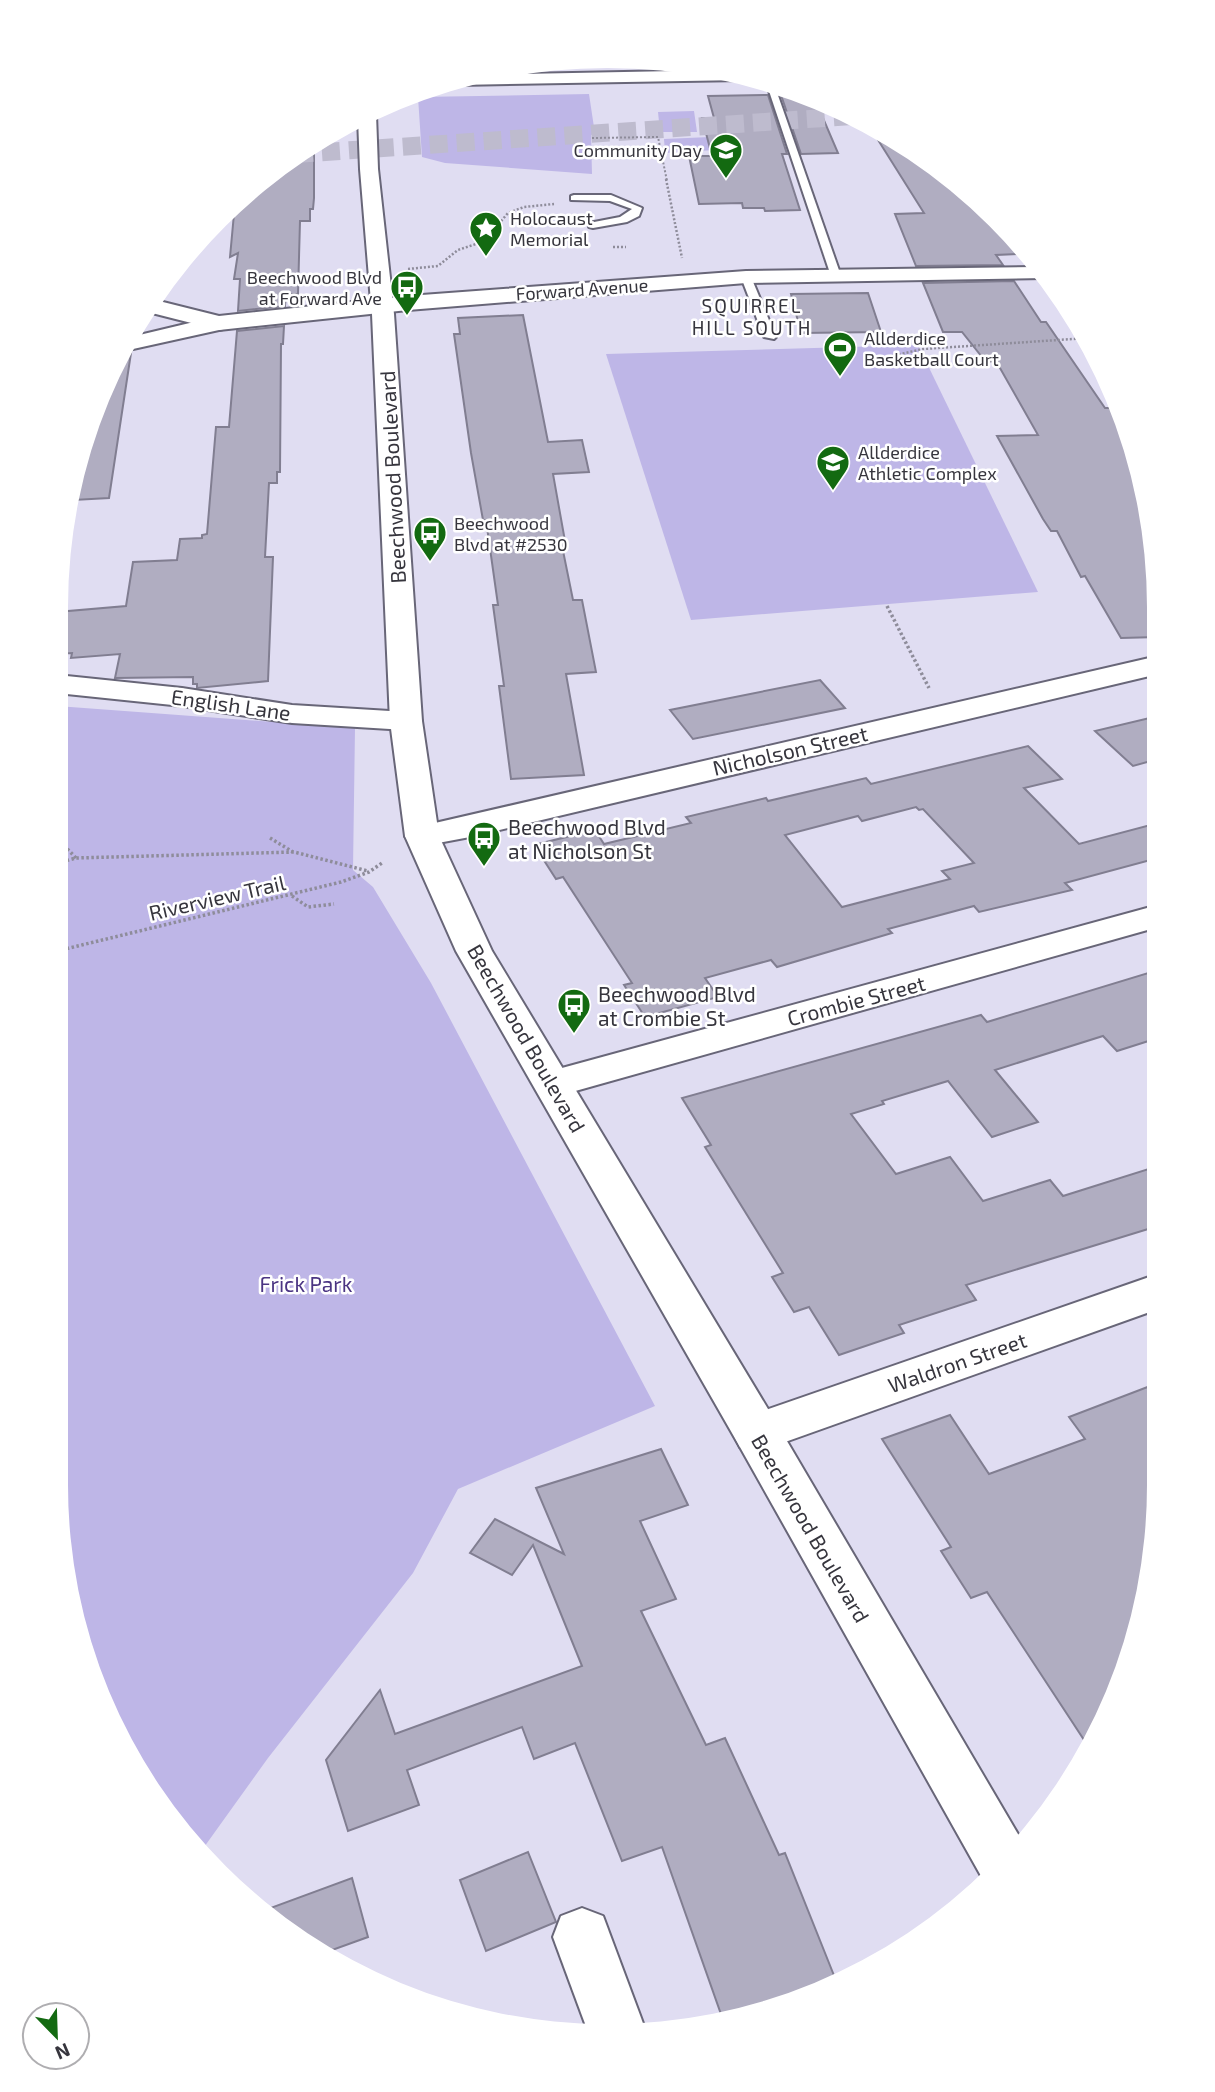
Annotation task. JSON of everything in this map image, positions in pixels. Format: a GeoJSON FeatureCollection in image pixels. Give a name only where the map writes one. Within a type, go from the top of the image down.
{"type":"FeatureCollection","features":[{"type":"Feature","properties":{"kind":"street"},"geometry":{"type":"LineString","coordinates":[[506,78],[694,76]]}},
{"type":"Feature","properties":{"kind":"street","name":"Beechwood Boulevard"},"geometry":{"type":"LineString","coordinates":[[368,125],[406,721],[422,836],[474,951],[757,1433],[999,1855]]}},
{"type":"Feature","properties":{"kind":"street","name":"Forward Avenue"},"geometry":{"type":"LineString","coordinates":[[138,342],[219,323],[381,305],[746,277],[1030,273]]}},
{"type":"Feature","properties":{"kind":"street"},"geometry":{"type":"LineString","coordinates":[[159,308],[219,323]]}},
{"type":"Feature","properties":{"kind":"street","name":"Nicholson Street"},"geometry":{"type":"LineString","coordinates":[[422,836],[1147,668]]}},
{"type":"Feature","properties":{"kind":"street","name":"English Lane"},"geometry":{"type":"LineString","coordinates":[[68,685],[182,697],[292,713],[406,721]]}},
{"type":"Feature","properties":{"kind":"street","name":"Crombie Street"},"geometry":{"type":"LineString","coordinates":[[554,1084],[1147,919]]}},
{"type":"Feature","properties":{"kind":"street","name":"Waldron Street"},"geometry":{"type":"LineString","coordinates":[[757,1433],[1147,1295]]}},
{"type":"Feature","properties":{"kind":"street"},"geometry":{"type":"LineString","coordinates":[[582,1937],[615,2024]]}},
{"type":"Feature","properties":{"kind":"lane"},"geometry":{"type":"LineString","coordinates":[[773,95],[836,276]]}},
{"type":"Feature","properties":{"kind":"lane"},"geometry":{"type":"LineString","coordinates":[[574,198],[611,198],[637,208],[635,214],[623,219],[593,225]]}},
{"type":"Feature","properties":{"kind":"lane"},"geometry":{"type":"LineString","coordinates":[[746,277],[770,337]]}},
{"type":"Feature","properties":{"kind":"path"},"geometry":{"type":"LineString","coordinates":[[593,138],[658,137],[682,261]]}},
{"type":"Feature","properties":{"kind":"path"},"geometry":{"type":"LineString","coordinates":[[407,269],[438,266],[458,250],[488,240],[499,232],[502,220],[508,213],[524,207],[557,203]]}},
{"type":"Feature","properties":{"kind":"path"},"geometry":{"type":"LineString","coordinates":[[887,357],[923,349],[1075,339]]}},
{"type":"Feature","properties":{"kind":"path"},"geometry":{"type":"LineString","coordinates":[[887,606],[943,714]]}},
{"type":"Feature","properties":{"kind":"path"},"geometry":{"type":"LineString","coordinates":[[270,838],[294,852],[369,872]]}},
{"type":"Feature","properties":{"kind":"path"},"geometry":{"type":"LineString","coordinates":[[68,850],[76,858]]}},
{"type":"Feature","properties":{"kind":"path"},"geometry":{"type":"LineString","coordinates":[[68,860],[294,852]]}},
{"type":"Feature","properties":{"kind":"path","name":"Riverview Trail"},"geometry":{"type":"LineString","coordinates":[[68,948],[291,895],[369,872],[382,863]]}},
{"type":"Feature","properties":{"kind":"path"},"geometry":{"type":"LineString","coordinates":[[291,895],[308,906],[334,904]]}},
{"type":"Feature","properties":{"kind":"green space"},"geometry":{"type":"Polygon","coordinates":[[[589,94],[595,134],[591,135],[592,174],[445,163],[422,157],[418,103],[435,97],[589,94]]]}},
{"type":"Feature","properties":{"kind":"green space"},"geometry":{"type":"Polygon","coordinates":[[[694,111],[697,132],[660,132],[658,112],[694,111]]]}},
{"type":"Feature","properties":{"kind":"green space"},"geometry":{"type":"Polygon","coordinates":[[[733,136],[765,147],[665,153],[664,139],[733,136]]]}},
{"type":"Feature","properties":{"kind":"green space","name":"Allderdice Athletic Complex"},"geometry":{"type":"Polygon","coordinates":[[[918,345],[1038,592],[691,620],[606,354],[918,345]]]}},
{"type":"Feature","properties":{"kind":"green space","name":"Frick Park"},"geometry":{"type":"Polygon","coordinates":[[[68,707],[355,728],[353,870],[373,887],[431,983],[655,1406],[458,1489],[413,1573],[268,1758],[206,1844],[159,1784],[124,1723],[97,1658],[79,1590],[69,1520],[68,1484],[68,707]]]}},
{"type":"Feature","properties":{"kind":"building"},"geometry":{"type":"Polygon","coordinates":[[[768,95],[787,154],[782,154],[800,210],[765,211],[764,208],[743,208],[742,203],[699,204],[689,156],[712,156],[702,118],[714,118],[708,96],[768,95]]]}},
{"type":"Feature","properties":{"kind":"building"},"geometry":{"type":"Polygon","coordinates":[[[782,97],[820,112],[838,153],[801,154],[782,97]]]}},
{"type":"Feature","properties":{"kind":"building"},"geometry":{"type":"Polygon","coordinates":[[[879,141],[963,202],[1015,254],[996,255],[1003,265],[916,266],[895,214],[924,213],[879,141]]]}},
{"type":"Feature","properties":{"kind":"building"},"geometry":{"type":"Polygon","coordinates":[[[314,155],[313,209],[310,209],[310,221],[300,221],[298,294],[286,294],[285,306],[238,311],[240,279],[234,279],[238,253],[230,257],[234,219],[279,180],[314,155]]]}},
{"type":"Feature","properties":{"kind":"building"},"geometry":{"type":"Polygon","coordinates":[[[1014,281],[1041,322],[1046,322],[1105,408],[1109,408],[1128,468],[1142,537],[1146,572],[1147,637],[1121,638],[1085,576],[1081,577],[1057,531],[1051,531],[1043,519],[997,436],[1038,435],[996,361],[986,362],[962,332],[943,332],[923,283],[1014,281]]]}},
{"type":"Feature","properties":{"kind":"building"},"geometry":{"type":"Polygon","coordinates":[[[868,293],[881,332],[801,333],[791,294],[868,293]]]}},
{"type":"Feature","properties":{"kind":"building"},"geometry":{"type":"Polygon","coordinates":[[[523,315],[548,442],[582,440],[589,472],[553,474],[565,541],[561,541],[573,600],[582,600],[596,672],[566,674],[584,775],[511,779],[499,686],[504,686],[493,605],[498,605],[486,520],[483,520],[471,453],[454,334],[460,334],[458,318],[523,315]]]}},
{"type":"Feature","properties":{"kind":"building"},"geometry":{"type":"Polygon","coordinates":[[[284,326],[281,344],[280,472],[277,472],[277,483],[269,483],[265,557],[273,557],[268,681],[197,688],[197,684],[193,684],[193,677],[115,678],[120,654],[71,658],[72,653],[68,653],[68,611],[126,606],[133,562],[177,560],[180,539],[202,538],[202,535],[207,534],[216,427],[229,427],[237,331],[284,326]]]}},
{"type":"Feature","properties":{"kind":"building"},"geometry":{"type":"Polygon","coordinates":[[[130,356],[109,498],[80,500],[97,434],[130,356]]]}},
{"type":"Feature","properties":{"kind":"building"},"geometry":{"type":"Polygon","coordinates":[[[820,680],[845,708],[693,739],[670,710],[820,680]]]}},
{"type":"Feature","properties":{"kind":"building"},"geometry":{"type":"Polygon","coordinates":[[[1147,719],[1147,762],[1133,766],[1095,731],[1147,719]]]}},
{"type":"Feature","properties":{"kind":"building"},"geometry":{"type":"Polygon","coordinates":[[[1028,746],[1062,779],[1024,788],[1079,844],[1147,826],[1147,861],[1065,883],[1072,890],[979,912],[974,906],[888,929],[892,933],[777,967],[771,960],[705,978],[718,997],[645,1017],[624,985],[632,983],[563,877],[556,879],[534,845],[595,830],[604,844],[691,823],[686,817],[866,778],[871,784],[1028,746]],[[916,807],[862,821],[858,816],[785,835],[842,907],[950,879],[942,871],[974,863],[923,809],[916,807]]]}},
{"type":"Feature","properties":{"kind":"building"},"geometry":{"type":"Polygon","coordinates":[[[1147,973],[1147,1041],[1117,1051],[1103,1036],[995,1070],[1038,1122],[992,1137],[948,1081],[882,1101],[884,1104],[851,1114],[896,1174],[950,1157],[983,1201],[1050,1180],[1063,1196],[1147,1169],[1147,1229],[966,1285],[976,1300],[899,1325],[904,1333],[839,1355],[809,1307],[794,1312],[772,1277],[783,1273],[705,1147],[711,1145],[682,1098],[981,1015],[987,1022],[1147,973]]]}},
{"type":"Feature","properties":{"kind":"building"},"geometry":{"type":"Polygon","coordinates":[[[1147,1387],[1146,1520],[1136,1590],[1118,1658],[1106,1691],[1083,1738],[987,1592],[971,1598],[941,1551],[951,1547],[882,1439],[950,1415],[989,1474],[1085,1439],[1069,1417],[1147,1387]]]}},
{"type":"Feature","properties":{"kind":"building"},"geometry":{"type":"Polygon","coordinates":[[[661,1449],[688,1505],[640,1521],[676,1599],[641,1611],[706,1745],[725,1738],[779,1855],[785,1853],[833,1974],[781,1995],[720,2011],[662,1847],[622,1861],[575,1743],[534,1759],[522,1727],[407,1770],[419,1805],[348,1831],[326,1760],[380,1690],[395,1734],[582,1666],[533,1545],[512,1575],[470,1553],[495,1519],[564,1554],[536,1488],[661,1449]]]}},
{"type":"Feature","properties":{"kind":"building"},"geometry":{"type":"Polygon","coordinates":[[[528,1852],[556,1922],[486,1951],[460,1880],[528,1852]]]}},
{"type":"Feature","properties":{"kind":"building"},"geometry":{"type":"Polygon","coordinates":[[[352,1878],[368,1937],[334,1949],[273,1907],[352,1878]]]}},
{"type":"Feature","properties":{"kind":"tunnel"},"geometry":{"type":"LineString","coordinates":[[318,152],[832,117]]}},
{"type":"Feature","properties":{"kind":"place","name":"Community Day"},"geometry":{"type":"Point","coordinates":[726,180]}},
{"type":"Feature","properties":{"kind":"place","name":"Holocaust Memorial"},"geometry":{"type":"Point","coordinates":[486,258]}},
{"type":"Feature","properties":{"kind":"place","name":"Beechwood Blvd at Forward Ave"},"geometry":{"type":"Point","coordinates":[407,317]}},
{"type":"Feature","properties":{"kind":"place","name":"Allderdice Basketball Court"},"geometry":{"type":"Point","coordinates":[840,378]}},
{"type":"Feature","properties":{"kind":"place","name":"Allderdice Athletic Complex"},"geometry":{"type":"Point","coordinates":[833,492]}},
{"type":"Feature","properties":{"kind":"place","name":"Beechwood Blvd at #2530"},"geometry":{"type":"Point","coordinates":[430,563]}},
{"type":"Feature","properties":{"kind":"place","name":"Beechwood Blvd at Nicholson St"},"geometry":{"type":"Point","coordinates":[484,868]}},
{"type":"Feature","properties":{"kind":"place","name":"Beechwood Blvd at Crombie St"},"geometry":{"type":"Point","coordinates":[574,1035]}},
{"type":"Feature","properties":{"kind":"district","name":"SQUIRREL HILL SOUTH"},"geometry":{"type":"Point","coordinates":[752,316]}}]}
